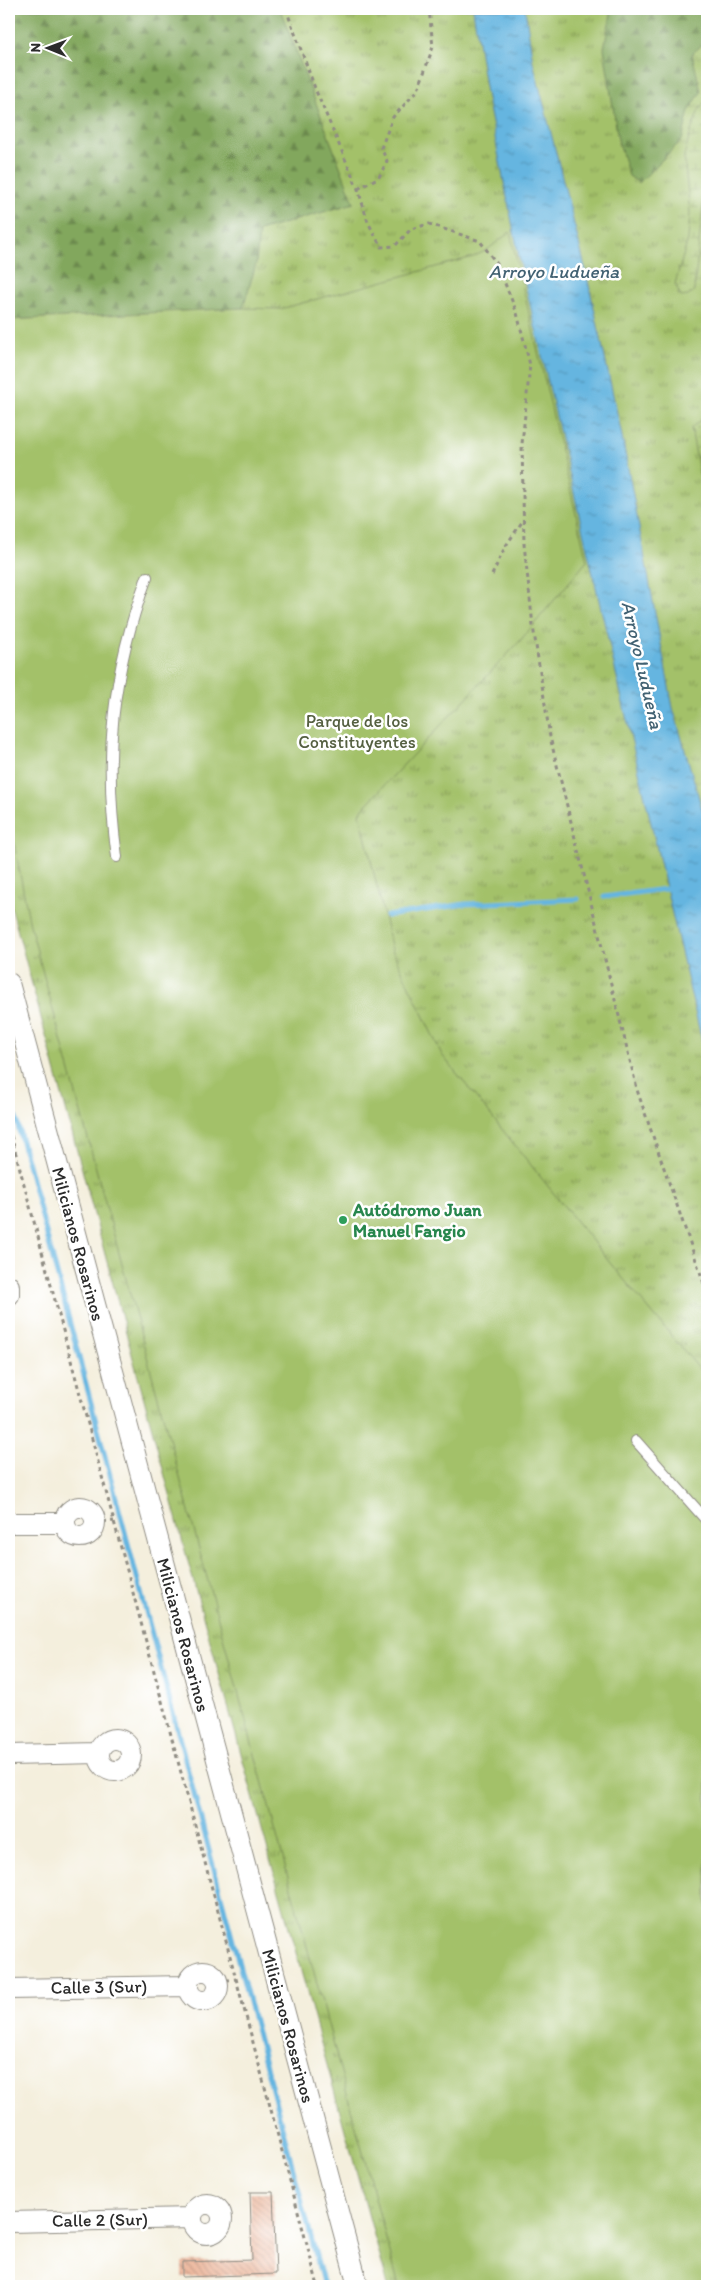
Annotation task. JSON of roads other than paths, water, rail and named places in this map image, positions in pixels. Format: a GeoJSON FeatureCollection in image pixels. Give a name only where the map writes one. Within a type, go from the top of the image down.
{"type":"FeatureCollection","features":[{"type":"Feature","properties":{"kind":"street","name":"Milicianos Rosarinos"},"geometry":{"type":"LineString","coordinates":[[9,983],[358,2286]]}},
{"type":"Feature","properties":{"kind":"street"},"geometry":{"type":"LineString","coordinates":[[9,1286],[9,1295]]}},
{"type":"Feature","properties":{"kind":"street"},"geometry":{"type":"LineString","coordinates":[[9,1523],[64,1522],[68,1511],[79,1507],[90,1511],[104,1522]]}},
{"type":"Feature","properties":{"kind":"street"},"geometry":{"type":"LineString","coordinates":[[9,1755],[98,1753]]}},
{"type":"Feature","properties":{"kind":"street","name":"Calle 3 (Sur)"},"geometry":{"type":"LineString","coordinates":[[9,1989],[188,1986],[190,1980],[198,1972],[210,1972],[227,1980]]}},
{"type":"Feature","properties":{"kind":"street","name":"Calle 2 (Sur)"},"geometry":{"type":"LineString","coordinates":[[9,2222],[192,2218]]}},
{"type":"Feature","properties":{"kind":"lane"},"geometry":{"type":"LineString","coordinates":[[117,857],[110,794],[109,762],[114,699],[127,637],[147,577]]}},
{"type":"Feature","properties":{"kind":"lane"},"geometry":{"type":"LineString","coordinates":[[636,1441],[707,1521]]}},
{"type":"Feature","properties":{"kind":"water","name":"Arroyo Ludueña"},"geometry":{"type":"Polygon","coordinates":[[[473,9],[525,9],[533,62],[585,267],[621,431],[673,708],[707,826],[707,1063],[520,262],[486,93],[473,9]]]}},
{"type":"Feature","properties":{"kind":"waterway"},"geometry":{"type":"LineString","coordinates":[[604,897],[673,888]]}},
{"type":"Feature","properties":{"kind":"waterway"},"geometry":{"type":"LineString","coordinates":[[387,916],[465,904],[578,899]]}},
{"type":"Feature","properties":{"kind":"waterway"},"geometry":{"type":"LineString","coordinates":[[9,1092],[324,2286]]}},
{"type":"Feature","properties":{"kind":"place","name":"Autódromo Juan Manuel Fangio"},"geometry":{"type":"Point","coordinates":[343,1220]}},
{"type":"Feature","properties":{"kind":"park label","name":"Parque de los Constituyentes"},"geometry":{"type":"Point","coordinates":[357,731]}}]}
